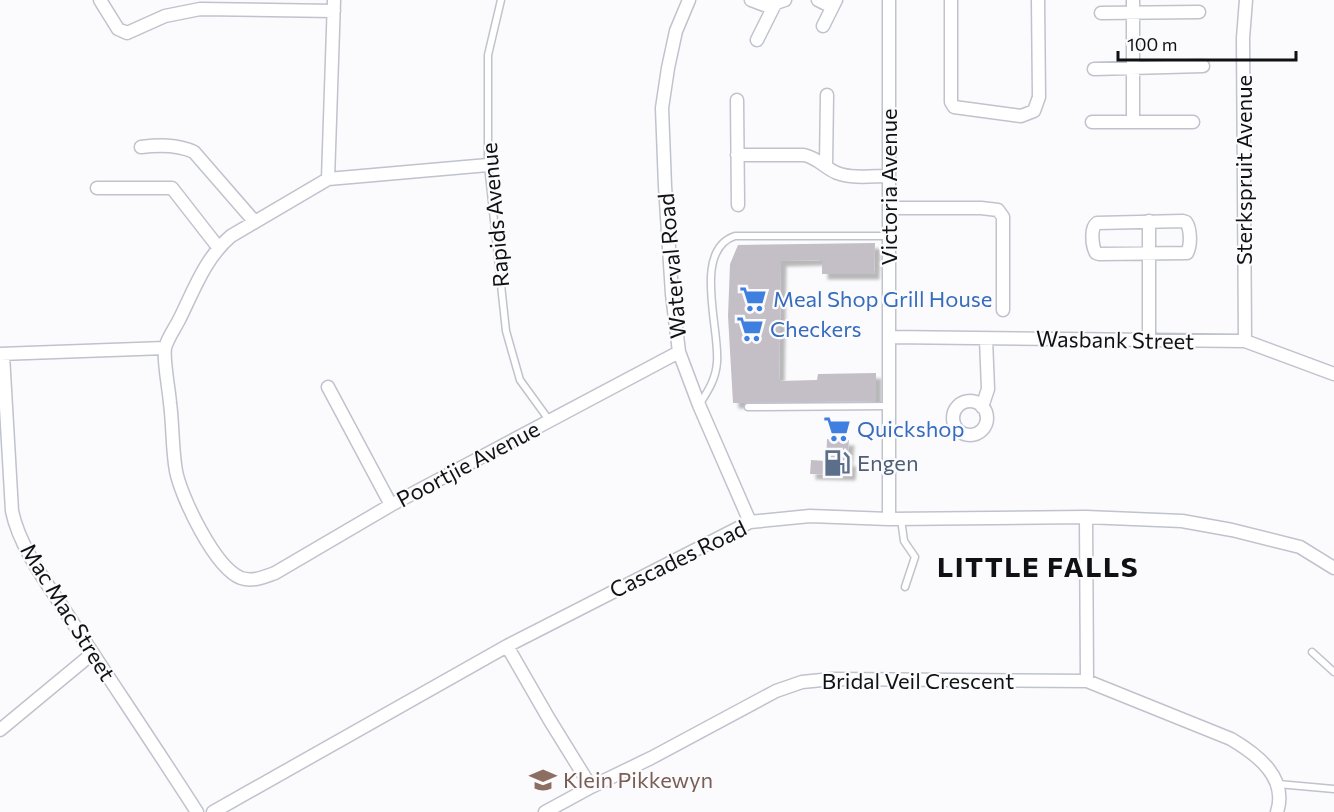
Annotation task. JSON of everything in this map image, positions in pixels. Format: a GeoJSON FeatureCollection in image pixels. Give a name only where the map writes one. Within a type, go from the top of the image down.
{"type":"FeatureCollection","features":[{"type":"Feature","properties":{"kind":"street"},"geometry":{"type":"LineString","coordinates":[[100,0],[118,29],[127,33],[165,16],[200,9],[334,5],[328,179]]}},
{"type":"Feature","properties":{"kind":"street","name":"Waterval Road"},"geometry":{"type":"LineString","coordinates":[[689,0],[676,31],[662,108],[669,246],[679,352],[699,405],[750,522]]}},
{"type":"Feature","properties":{"kind":"street"},"geometry":{"type":"LineString","coordinates":[[751,0],[767,6],[780,2]]}},
{"type":"Feature","properties":{"kind":"street"},"geometry":{"type":"LineString","coordinates":[[818,0],[834,3],[823,26]]}},
{"type":"Feature","properties":{"kind":"street","name":"Victoria Avenue"},"geometry":{"type":"LineString","coordinates":[[889,0],[889,406],[895,518]]}},
{"type":"Feature","properties":{"kind":"street"},"geometry":{"type":"LineString","coordinates":[[951,0],[951,102],[954,108],[1021,116],[1034,111],[1039,96],[1038,0]]}},
{"type":"Feature","properties":{"kind":"street","name":"Sterkspruit Avenue"},"geometry":{"type":"LineString","coordinates":[[1245,341],[1243,38],[1246,0]]}},
{"type":"Feature","properties":{"kind":"street"},"geometry":{"type":"LineString","coordinates":[[757,40],[780,2]]}},
{"type":"Feature","properties":{"kind":"street"},"geometry":{"type":"LineString","coordinates":[[1133,6],[1133,122]]}},
{"type":"Feature","properties":{"kind":"street"},"geometry":{"type":"LineString","coordinates":[[1101,13],[1133,6],[1199,12]]}},
{"type":"Feature","properties":{"kind":"street"},"geometry":{"type":"LineString","coordinates":[[1094,69],[1203,66]]}},
{"type":"Feature","properties":{"kind":"street"},"geometry":{"type":"LineString","coordinates":[[826,95],[826,166]]}},
{"type":"Feature","properties":{"kind":"street"},"geometry":{"type":"LineString","coordinates":[[737,100],[738,206]]}},
{"type":"Feature","properties":{"kind":"street"},"geometry":{"type":"LineString","coordinates":[[1092,122],[1193,122]]}},
{"type":"Feature","properties":{"kind":"street"},"geometry":{"type":"LineString","coordinates":[[141,147],[167,146],[186,148],[194,152],[254,221]]}},
{"type":"Feature","properties":{"kind":"street"},"geometry":{"type":"LineString","coordinates":[[737,155],[804,155],[811,156],[833,171],[846,176],[889,176]]}},
{"type":"Feature","properties":{"kind":"street"},"geometry":{"type":"LineString","coordinates":[[2,355],[165,348],[206,264],[218,247],[254,221],[328,179],[488,165]]}},
{"type":"Feature","properties":{"kind":"street"},"geometry":{"type":"LineString","coordinates":[[97,188],[172,188],[218,247]]}},
{"type":"Feature","properties":{"kind":"street"},"geometry":{"type":"LineString","coordinates":[[889,208],[998,210],[1004,217],[1003,310]]}},
{"type":"Feature","properties":{"kind":"street"},"geometry":{"type":"LineString","coordinates":[[1149,221],[1149,340]]}},
{"type":"Feature","properties":{"kind":"street"},"geometry":{"type":"LineString","coordinates":[[1149,221],[1186,222],[1189,226],[1187,253],[1096,253],[1093,249],[1093,228],[1098,223],[1149,221]]}},
{"type":"Feature","properties":{"kind":"street","name":"Wasbank Street"},"geometry":{"type":"LineString","coordinates":[[890,338],[1245,341],[1334,374]]}},
{"type":"Feature","properties":{"kind":"street"},"geometry":{"type":"LineString","coordinates":[[982,406],[988,389],[986,339]]}},
{"type":"Feature","properties":{"kind":"street","name":"Poortjie Avenue"},"geometry":{"type":"LineString","coordinates":[[165,348],[176,470],[182,492],[196,523],[217,556],[233,574],[242,578],[258,579],[275,573],[391,505],[679,352]]}},
{"type":"Feature","properties":{"kind":"street","name":"Mac Mac Street"},"geometry":{"type":"LineString","coordinates":[[2,355],[12,511],[15,524],[39,569],[197,812]]}},
{"type":"Feature","properties":{"kind":"street"},"geometry":{"type":"LineString","coordinates":[[328,387],[391,505]]}},
{"type":"Feature","properties":{"kind":"street","name":"Cascades Road"},"geometry":{"type":"LineString","coordinates":[[213,812],[507,646],[750,522],[810,516],[895,518],[1086,516],[1182,521],[1232,530],[1300,547],[1334,568]]}},
{"type":"Feature","properties":{"kind":"street"},"geometry":{"type":"LineString","coordinates":[[1086,516],[1087,681]]}},
{"type":"Feature","properties":{"kind":"street"},"geometry":{"type":"LineString","coordinates":[[0,522],[15,524]]}},
{"type":"Feature","properties":{"kind":"street"},"geometry":{"type":"LineString","coordinates":[[507,646],[591,787]]}},
{"type":"Feature","properties":{"kind":"street"},"geometry":{"type":"LineString","coordinates":[[0,730],[93,653]]}},
{"type":"Feature","properties":{"kind":"street","name":"Bridal Veil Crescent"},"geometry":{"type":"LineString","coordinates":[[545,812],[776,691],[802,682],[832,679],[1087,681],[1232,740],[1252,751],[1269,769],[1279,790]]}},
{"type":"Feature","properties":{"kind":"street"},"geometry":{"type":"LineString","coordinates":[[1277,812],[1279,790]]}},
{"type":"Feature","properties":{"kind":"lane","name":"Rapids Avenue"},"geometry":{"type":"LineString","coordinates":[[501,0],[489,55],[488,165],[506,331],[520,380],[549,420]]}},
{"type":"Feature","properties":{"kind":"lane"},"geometry":{"type":"LineString","coordinates":[[699,405],[710,388],[717,361],[717,338],[710,286],[714,257],[718,248],[729,238],[735,236],[890,236]]}},
{"type":"Feature","properties":{"kind":"lane"},"geometry":{"type":"LineString","coordinates":[[748,407],[889,406]]}},
{"type":"Feature","properties":{"kind":"lane"},"geometry":{"type":"LineString","coordinates":[[895,518],[904,541],[915,557],[905,587]]}},
{"type":"Feature","properties":{"kind":"lane"},"geometry":{"type":"LineString","coordinates":[[1312,652],[1334,672]]}},
{"type":"Feature","properties":{"kind":"lane"},"geometry":{"type":"LineString","coordinates":[[1279,790],[1334,789]]}},
{"type":"Feature","properties":{"kind":"building"},"geometry":{"type":"Polygon","coordinates":[[[875,243],[874,274],[822,274],[822,260],[781,261],[779,381],[817,380],[818,374],[876,373],[876,401],[733,403],[728,316],[730,264],[738,245],[875,243]]]}},
{"type":"Feature","properties":{"kind":"building"},"geometry":{"type":"Polygon","coordinates":[[[827,439],[849,440],[847,461],[851,461],[850,475],[810,474],[811,460],[826,461],[827,439]]]}},
{"type":"Feature","properties":{"kind":"place","name":"Meal Shop Grill House"},"geometry":{"type":"Point","coordinates":[753,299]}},
{"type":"Feature","properties":{"kind":"place","name":"Checkers"},"geometry":{"type":"Point","coordinates":[750,329]}},
{"type":"Feature","properties":{"kind":"place","name":"Quickshop"},"geometry":{"type":"Point","coordinates":[837,429]}},
{"type":"Feature","properties":{"kind":"place","name":"Engen"},"geometry":{"type":"Point","coordinates":[837,463]}},
{"type":"Feature","properties":{"kind":"place","name":"Klein Pikkewyn"},"geometry":{"type":"Point","coordinates":[543,780]}},
{"type":"Feature","properties":{"kind":"district","name":"LITTLE FALLS"},"geometry":{"type":"Point","coordinates":[1038,567]}}]}
